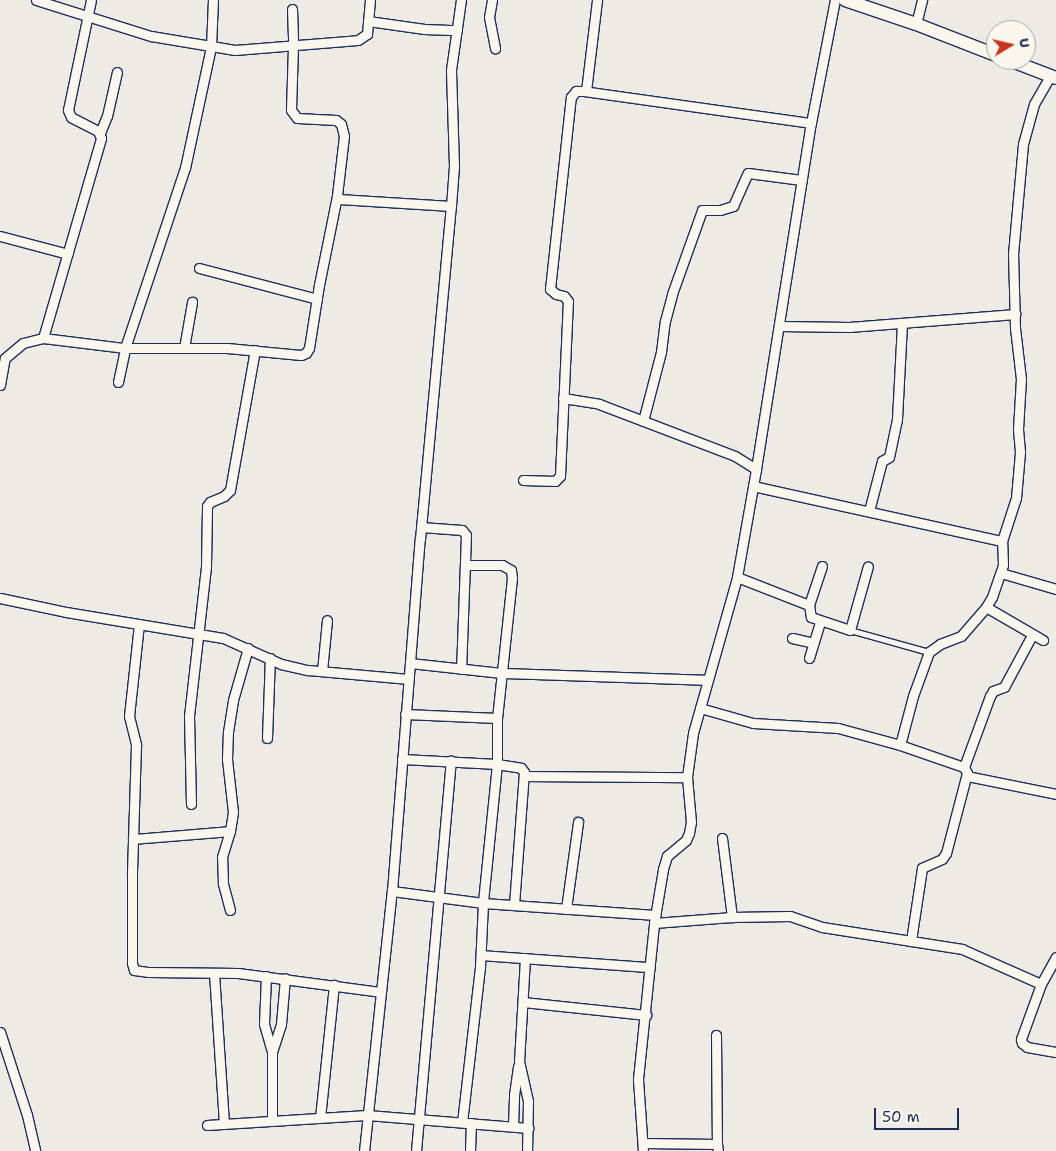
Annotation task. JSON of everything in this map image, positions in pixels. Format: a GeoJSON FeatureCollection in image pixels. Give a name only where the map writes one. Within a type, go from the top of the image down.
{"type":"FeatureCollection","features":[{"type":"Feature","properties":{"kind":"main road"},"geometry":{"type":"LineString","coordinates":[[845,0],[916,24],[986,51]]}},
{"type":"Feature","properties":{"kind":"main road"},"geometry":{"type":"LineString","coordinates":[[1035,70],[1053,77]]}},
{"type":"Feature","properties":{"kind":"street"},"geometry":{"type":"LineString","coordinates":[[36,0],[151,36],[211,48],[235,50],[358,40],[367,34],[370,0]]}},
{"type":"Feature","properties":{"kind":"street"},"geometry":{"type":"LineString","coordinates":[[91,0],[68,114],[100,133]]}},
{"type":"Feature","properties":{"kind":"street"},"geometry":{"type":"LineString","coordinates":[[118,382],[125,348],[185,168],[211,48],[213,0]]}},
{"type":"Feature","properties":{"kind":"street"},"geometry":{"type":"LineString","coordinates":[[364,1151],[392,891],[405,714],[451,206],[454,166],[451,70],[461,0]]}},
{"type":"Feature","properties":{"kind":"street"},"geometry":{"type":"LineString","coordinates":[[492,0],[489,17],[495,48]]}},
{"type":"Feature","properties":{"kind":"street"},"geometry":{"type":"LineString","coordinates":[[586,91],[598,0]]}},
{"type":"Feature","properties":{"kind":"street"},"geometry":{"type":"LineString","coordinates":[[716,1035],[715,1109],[717,1148],[643,1147],[638,1079],[655,919],[667,856],[686,840],[689,833],[690,806],[687,777],[693,733],[737,577],[811,123],[836,0]]}},
{"type":"Feature","properties":{"kind":"street"},"geometry":{"type":"LineString","coordinates":[[916,24],[922,0]]}},
{"type":"Feature","properties":{"kind":"street"},"geometry":{"type":"LineString","coordinates":[[0,385],[5,358],[23,343],[43,338],[125,348],[254,350],[301,355],[310,348],[317,299],[337,196],[343,129],[336,120],[297,118],[292,114],[294,46],[292,9]]}},
{"type":"Feature","properties":{"kind":"street"},"geometry":{"type":"LineString","coordinates":[[368,21],[424,29],[457,30]]}},
{"type":"Feature","properties":{"kind":"street"},"geometry":{"type":"LineString","coordinates":[[43,338],[101,138],[100,133],[107,116],[117,72]]}},
{"type":"Feature","properties":{"kind":"street"},"geometry":{"type":"LineString","coordinates":[[900,746],[913,696],[929,652],[940,644],[961,636],[986,607],[1003,565],[1002,541],[1016,498],[1019,461],[1021,379],[1015,314],[1013,254],[1023,144],[1034,104],[1053,77]]}},
{"type":"Feature","properties":{"kind":"street"},"geometry":{"type":"LineString","coordinates":[[523,480],[558,480],[568,301],[564,296],[550,290],[571,97],[576,92],[586,91],[811,123]]}},
{"type":"Feature","properties":{"kind":"street"},"geometry":{"type":"LineString","coordinates":[[643,420],[661,352],[670,303],[702,210],[720,210],[733,206],[748,172],[802,180]]}},
{"type":"Feature","properties":{"kind":"street"},"geometry":{"type":"LineString","coordinates":[[337,196],[343,201],[451,206]]}},
{"type":"Feature","properties":{"kind":"street"},"geometry":{"type":"LineString","coordinates":[[0,236],[68,254]]}},
{"type":"Feature","properties":{"kind":"street"},"geometry":{"type":"LineString","coordinates":[[199,268],[317,299]]}},
{"type":"Feature","properties":{"kind":"street"},"geometry":{"type":"LineString","coordinates":[[184,348],[192,302]]}},
{"type":"Feature","properties":{"kind":"street"},"geometry":{"type":"LineString","coordinates":[[779,326],[849,327],[1015,314]]}},
{"type":"Feature","properties":{"kind":"street"},"geometry":{"type":"LineString","coordinates":[[869,511],[882,461],[889,457],[898,418],[902,323]]}},
{"type":"Feature","properties":{"kind":"street"},"geometry":{"type":"LineString","coordinates":[[191,804],[189,716],[206,566],[208,522],[206,506],[210,502],[224,496],[230,490],[254,350]]}},
{"type":"Feature","properties":{"kind":"street"},"geometry":{"type":"LineString","coordinates":[[563,398],[600,404],[735,456],[756,469]]}},
{"type":"Feature","properties":{"kind":"street"},"geometry":{"type":"LineString","coordinates":[[753,486],[1002,541]]}},
{"type":"Feature","properties":{"kind":"street"},"geometry":{"type":"LineString","coordinates":[[422,527],[465,532],[461,669]]}},
{"type":"Feature","properties":{"kind":"street"},"geometry":{"type":"LineString","coordinates":[[465,565],[502,566],[511,570],[512,595],[497,718],[497,764],[483,903],[481,955],[466,1122],[470,1151]]}},
{"type":"Feature","properties":{"kind":"street"},"geometry":{"type":"LineString","coordinates":[[822,566],[808,605],[811,617],[850,630],[868,566]]}},
{"type":"Feature","properties":{"kind":"street"},"geometry":{"type":"LineString","coordinates":[[1001,573],[1056,589]]}},
{"type":"Feature","properties":{"kind":"street"},"geometry":{"type":"LineString","coordinates":[[737,577],[808,605]]}},
{"type":"Feature","properties":{"kind":"street"},"geometry":{"type":"LineString","coordinates":[[0,598],[223,638],[281,664],[322,671],[409,679]]}},
{"type":"Feature","properties":{"kind":"street"},"geometry":{"type":"LineString","coordinates":[[986,607],[1043,640]]}},
{"type":"Feature","properties":{"kind":"street"},"geometry":{"type":"LineString","coordinates":[[322,671],[327,620]]}},
{"type":"Feature","properties":{"kind":"street"},"geometry":{"type":"LineString","coordinates":[[808,658],[820,621]]}},
{"type":"Feature","properties":{"kind":"street"},"geometry":{"type":"LineString","coordinates":[[139,624],[129,716],[136,745],[133,838],[132,963],[134,970],[266,976],[380,992]]}},
{"type":"Feature","properties":{"kind":"street"},"geometry":{"type":"LineString","coordinates":[[911,940],[922,868],[942,859],[946,853],[966,772],[990,696],[993,692],[1004,687],[1032,635]]}},
{"type":"Feature","properties":{"kind":"street"},"geometry":{"type":"LineString","coordinates":[[792,638],[813,643]]}},
{"type":"Feature","properties":{"kind":"street"},"geometry":{"type":"LineString","coordinates":[[230,910],[223,883],[222,857],[230,831],[233,812],[227,759],[228,732],[233,700],[248,648]]}},
{"type":"Feature","properties":{"kind":"street"},"geometry":{"type":"LineString","coordinates":[[267,738],[270,658]]}},
{"type":"Feature","properties":{"kind":"street"},"geometry":{"type":"LineString","coordinates":[[410,664],[501,673],[707,680]]}},
{"type":"Feature","properties":{"kind":"street"},"geometry":{"type":"LineString","coordinates":[[700,708],[752,723],[838,728],[900,746],[966,772],[1056,794]]}},
{"type":"Feature","properties":{"kind":"street"},"geometry":{"type":"LineString","coordinates":[[405,714],[497,718]]}},
{"type":"Feature","properties":{"kind":"street"},"geometry":{"type":"LineString","coordinates":[[402,759],[497,764],[521,768],[524,776],[514,905]]}},
{"type":"Feature","properties":{"kind":"street"},"geometry":{"type":"LineString","coordinates":[[416,1151],[451,761]]}},
{"type":"Feature","properties":{"kind":"street"},"geometry":{"type":"LineString","coordinates":[[524,776],[687,777]]}},
{"type":"Feature","properties":{"kind":"street"},"geometry":{"type":"LineString","coordinates":[[566,909],[578,822]]}},
{"type":"Feature","properties":{"kind":"street"},"geometry":{"type":"LineString","coordinates":[[133,838],[230,831]]}},
{"type":"Feature","properties":{"kind":"street"},"geometry":{"type":"LineString","coordinates":[[722,838],[732,917]]}},
{"type":"Feature","properties":{"kind":"street"},"geometry":{"type":"LineString","coordinates":[[392,891],[483,903],[566,909],[655,919],[790,916],[822,927],[962,949],[1041,984]]}},
{"type":"Feature","properties":{"kind":"street"},"geometry":{"type":"LineString","coordinates":[[481,955],[650,968]]}},
{"type":"Feature","properties":{"kind":"street"},"geometry":{"type":"LineString","coordinates":[[1056,957],[1041,984],[1021,1038],[1022,1043],[1027,1047],[1056,1052]]}},
{"type":"Feature","properties":{"kind":"street"},"geometry":{"type":"LineString","coordinates":[[513,1126],[525,958]]}},
{"type":"Feature","properties":{"kind":"street"},"geometry":{"type":"LineString","coordinates":[[214,973],[224,1124]]}},
{"type":"Feature","properties":{"kind":"street"},"geometry":{"type":"LineString","coordinates":[[266,976],[264,1024],[272,1052],[272,1121]]}},
{"type":"Feature","properties":{"kind":"street"},"geometry":{"type":"LineString","coordinates":[[272,1052],[281,1024],[285,978]]}},
{"type":"Feature","properties":{"kind":"street"},"geometry":{"type":"LineString","coordinates":[[320,1118],[334,985]]}},
{"type":"Feature","properties":{"kind":"street"},"geometry":{"type":"LineString","coordinates":[[523,1002],[646,1015]]}},
{"type":"Feature","properties":{"kind":"street"},"geometry":{"type":"LineString","coordinates":[[0,1032],[27,1115],[35,1151]]}},
{"type":"Feature","properties":{"kind":"street"},"geometry":{"type":"LineString","coordinates":[[519,1061],[528,1101],[526,1149]]}},
{"type":"Feature","properties":{"kind":"street"},"geometry":{"type":"LineString","coordinates":[[207,1125],[367,1115],[528,1128]]}},
{"type":"Feature","properties":{"kind":"lane"},"geometry":{"type":"LineString","coordinates":[[850,630],[929,652]]}}]}
